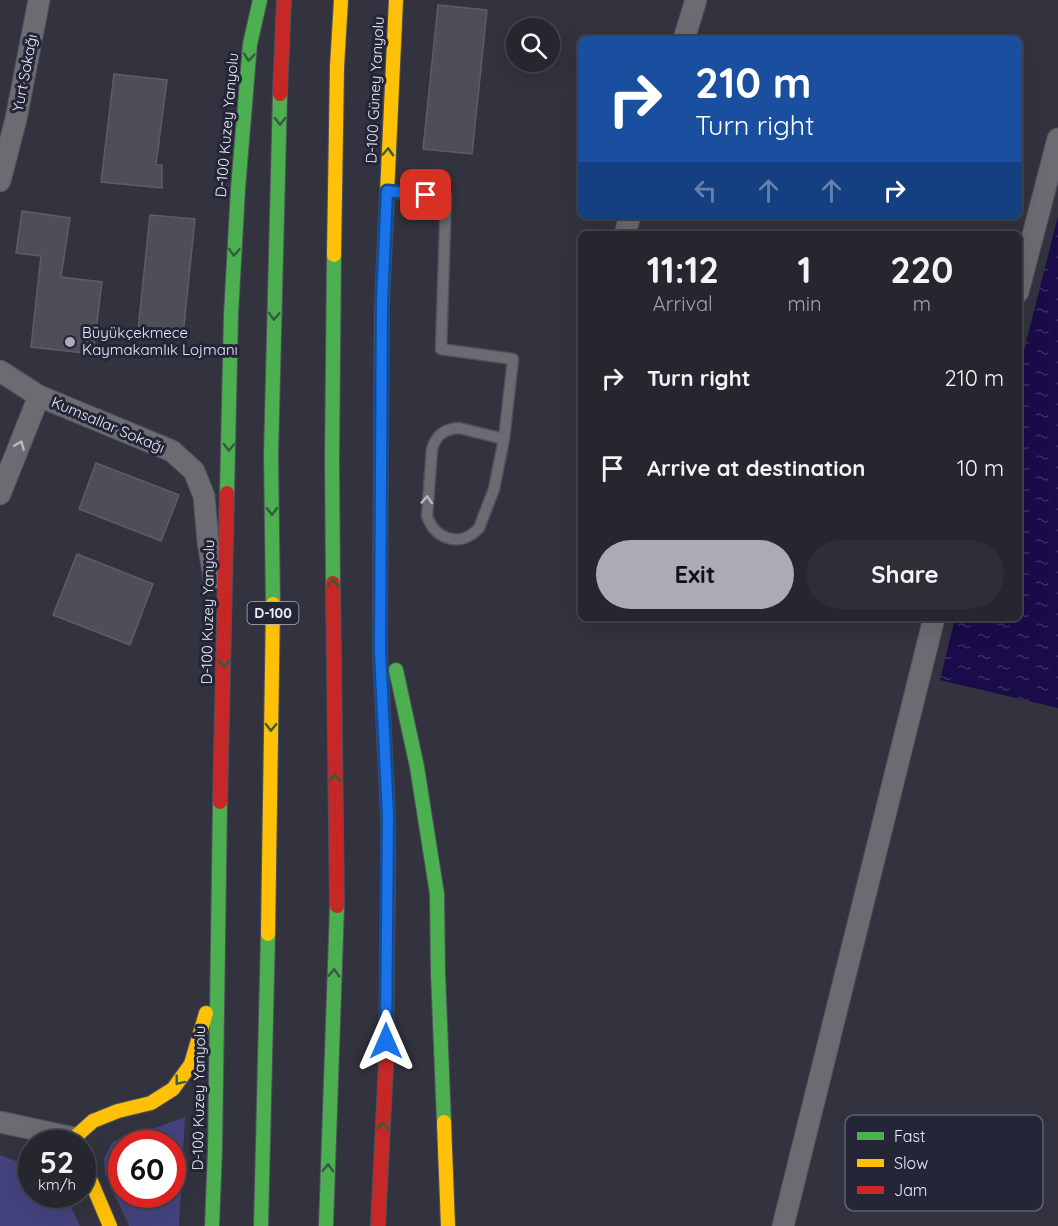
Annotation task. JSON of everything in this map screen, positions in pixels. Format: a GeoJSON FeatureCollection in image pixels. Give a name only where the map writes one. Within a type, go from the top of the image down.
{"type":"FeatureCollection","features":[{"type":"Feature","properties":{"kind":"main road","name":"D-100 Kuzey Yanyolu"},"geometry":{"type":"LineString","coordinates":[[212,1226],[231,315],[237,189],[250,44],[260,0]]}},
{"type":"Feature","properties":{"kind":"main road","name":"D-100"},"geometry":{"type":"LineString","coordinates":[[261,1226],[272,666],[271,444],[284,0]]}},
{"type":"Feature","properties":{"kind":"main road"},"geometry":{"type":"LineString","coordinates":[[326,1226],[337,892],[332,459],[334,185],[340,0]]}},
{"type":"Feature","properties":{"kind":"main road","name":"D-100 Güney Yanyolu"},"geometry":{"type":"LineString","coordinates":[[378,1226],[386,1064],[388,903],[388,816],[380,651],[382,302],[396,0]]}},
{"type":"Feature","properties":{"kind":"main road"},"geometry":{"type":"LineString","coordinates":[[380,651],[391,657],[399,680],[417,767],[437,894],[448,1226]]}},
{"type":"Feature","properties":{"kind":"main road"},"geometry":{"type":"LineString","coordinates":[[85,1130],[93,1121],[118,1111],[151,1103],[173,1089],[191,1064],[218,968]]}},
{"type":"Feature","properties":{"kind":"main road"},"geometry":{"type":"LineString","coordinates":[[96,1193],[110,1226]]}},
{"type":"Feature","properties":{"kind":"street","name":"Yurt Sokağı"},"geometry":{"type":"LineString","coordinates":[[0,181],[8,115],[39,0]]}},
{"type":"Feature","properties":{"kind":"street"},"geometry":{"type":"LineString","coordinates":[[685,36],[696,0]]}},
{"type":"Feature","properties":{"kind":"street"},"geometry":{"type":"LineString","coordinates":[[1022,277],[1058,139]]}},
{"type":"Feature","properties":{"kind":"street","name":"Kumsallar Sokağı"},"geometry":{"type":"LineString","coordinates":[[0,371],[39,396],[171,451],[194,471],[204,496],[208,542],[224,634]]}},
{"type":"Feature","properties":{"kind":"street"},"geometry":{"type":"LineString","coordinates":[[0,494],[39,396]]}},
{"type":"Feature","properties":{"kind":"street"},"geometry":{"type":"LineString","coordinates":[[783,1226],[933,621]]}},
{"type":"Feature","properties":{"kind":"street"},"geometry":{"type":"LineString","coordinates":[[0,1122],[32,1130]]}},
{"type":"Feature","properties":{"kind":"lane"},"geometry":{"type":"LineString","coordinates":[[387,191],[446,196],[441,349],[513,359],[504,439],[494,489],[479,528],[464,538],[441,536],[434,531],[426,516],[434,441],[444,431],[451,428],[504,439]]}},
{"type":"Feature","properties":{"kind":"shaded area"},"geometry":{"type":"Polygon","coordinates":[[[185,1117],[184,1130],[148,1130],[152,1129],[185,1117]]]}},
{"type":"Feature","properties":{"kind":"shaded area"},"geometry":{"type":"Polygon","coordinates":[[[108,1150],[108,1180],[105,1174],[104,1158],[108,1150]]]}},
{"type":"Feature","properties":{"kind":"shaded area"},"geometry":{"type":"Polygon","coordinates":[[[0,1155],[18,1162],[18,1208],[72,1208],[80,1226],[0,1226],[0,1155]]]}},
{"type":"Feature","properties":{"kind":"shaded area"},"geometry":{"type":"Polygon","coordinates":[[[121,1208],[180,1208],[179,1226],[129,1226],[121,1208]]]}},
{"type":"Feature","properties":{"kind":"water"},"geometry":{"type":"Polygon","coordinates":[[[1058,216],[1058,708],[940,680],[954,621],[1022,621],[1022,358],[1058,216]]]}},
{"type":"Feature","properties":{"kind":"building"},"geometry":{"type":"Polygon","coordinates":[[[438,5],[487,10],[472,154],[423,149],[438,5]]]}},
{"type":"Feature","properties":{"kind":"building"},"geometry":{"type":"Polygon","coordinates":[[[114,74],[167,80],[156,165],[162,165],[162,188],[101,182],[114,74]]]}},
{"type":"Feature","properties":{"kind":"building","name":"Büyükçekmece Kaymakamlık Lojmanı"},"geometry":{"type":"Polygon","coordinates":[[[22,211],[70,218],[61,277],[102,282],[93,354],[31,347],[41,256],[16,253],[22,211]]]}},
{"type":"Feature","properties":{"kind":"building"},"geometry":{"type":"Polygon","coordinates":[[[150,215],[195,219],[183,335],[138,330],[150,215]]]}},
{"type":"Feature","properties":{"kind":"building"},"geometry":{"type":"Polygon","coordinates":[[[96,463],[179,495],[161,541],[79,509],[96,463]]]}},
{"type":"Feature","properties":{"kind":"building"},"geometry":{"type":"Polygon","coordinates":[[[77,554],[153,584],[130,645],[53,615],[77,554]]]}},
{"type":"Feature","properties":{"kind":"traffic: fast"},"geometry":{"type":"LineString","coordinates":[[227,493],[231,315],[238,189],[250,44],[260,0]]}},
{"type":"Feature","properties":{"kind":"traffic: fast"},"geometry":{"type":"LineString","coordinates":[[273,604],[271,455],[280,94]]}},
{"type":"Feature","properties":{"kind":"traffic: fast"},"geometry":{"type":"LineString","coordinates":[[333,583],[334,255]]}},
{"type":"Feature","properties":{"kind":"traffic: fast"},"geometry":{"type":"LineString","coordinates":[[381,434],[380,651],[388,863]]}},
{"type":"Feature","properties":{"kind":"traffic: fast"},"geometry":{"type":"LineString","coordinates":[[396,670],[417,767],[437,894],[444,1122]]}},
{"type":"Feature","properties":{"kind":"traffic: fast"},"geometry":{"type":"LineString","coordinates":[[212,1226],[220,802]]}},
{"type":"Feature","properties":{"kind":"traffic: fast"},"geometry":{"type":"LineString","coordinates":[[326,1226],[337,906]]}},
{"type":"Feature","properties":{"kind":"traffic: fast"},"geometry":{"type":"LineString","coordinates":[[261,1226],[268,934]]}},
{"type":"Feature","properties":{"kind":"traffic: slow"},"geometry":{"type":"LineString","coordinates":[[334,255],[337,67],[341,0]]}},
{"type":"Feature","properties":{"kind":"traffic: slow"},"geometry":{"type":"LineString","coordinates":[[381,434],[382,302],[396,0]]}},
{"type":"Feature","properties":{"kind":"traffic: slow"},"geometry":{"type":"LineString","coordinates":[[268,934],[273,604]]}},
{"type":"Feature","properties":{"kind":"traffic: slow"},"geometry":{"type":"LineString","coordinates":[[83,1130],[93,1121],[118,1111],[151,1103],[173,1089],[191,1064],[206,1013]]}},
{"type":"Feature","properties":{"kind":"traffic: slow"},"geometry":{"type":"LineString","coordinates":[[444,1122],[448,1226]]}},
{"type":"Feature","properties":{"kind":"traffic: slow"},"geometry":{"type":"LineString","coordinates":[[96,1193],[110,1226]]}},
{"type":"Feature","properties":{"kind":"traffic: jam"},"geometry":{"type":"LineString","coordinates":[[280,94],[284,0]]}},
{"type":"Feature","properties":{"kind":"traffic: jam"},"geometry":{"type":"LineString","coordinates":[[220,802],[227,493]]}},
{"type":"Feature","properties":{"kind":"traffic: jam"},"geometry":{"type":"LineString","coordinates":[[333,583],[337,906]]}},
{"type":"Feature","properties":{"kind":"traffic: jam"},"geometry":{"type":"LineString","coordinates":[[378,1226],[386,1064],[388,863]]}},
{"type":"Feature","properties":{"kind":"place","name":"Büyükçekmece Kaymakamlık Lojmanı"},"geometry":{"type":"Point","coordinates":[70,342]}},
{"type":"Feature","properties":{"kind":"route"},"geometry":{"type":"LineString","coordinates":[[386,1041],[388,816],[380,651],[382,302],[387,191],[426,195]]}}]}
